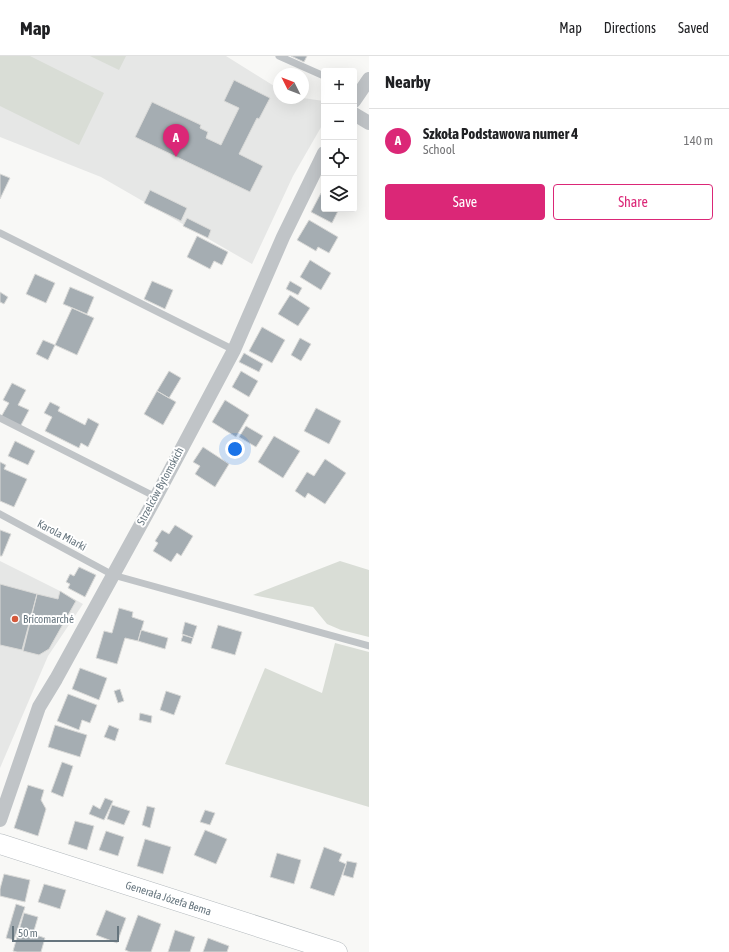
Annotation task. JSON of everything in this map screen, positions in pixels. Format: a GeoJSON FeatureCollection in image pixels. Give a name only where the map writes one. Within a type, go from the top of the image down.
{"type":"FeatureCollection","features":[{"type":"Feature","properties":{"kind":"street"},"geometry":{"type":"LineString","coordinates":[[357,94],[369,79]]}},
{"type":"Feature","properties":{"kind":"street"},"geometry":{"type":"LineString","coordinates":[[357,116],[369,123]]}},
{"type":"Feature","properties":{"kind":"street","name":"Strzelców Bytomskich"},"geometry":{"type":"LineString","coordinates":[[0,820],[39,707],[56,679],[156,497],[234,350],[283,237],[321,159]]}},
{"type":"Feature","properties":{"kind":"street","name":"Generała Józefa Bema"},"geometry":{"type":"LineString","coordinates":[[0,844],[338,952]]}},
{"type":"Feature","properties":{"kind":"lane"},"geometry":{"type":"LineString","coordinates":[[279,56],[321,75]]}},
{"type":"Feature","properties":{"kind":"lane"},"geometry":{"type":"LineString","coordinates":[[0,233],[234,350]]}},
{"type":"Feature","properties":{"kind":"lane"},"geometry":{"type":"LineString","coordinates":[[0,418],[156,497]]}},
{"type":"Feature","properties":{"kind":"lane","name":"Karola Miarki"},"geometry":{"type":"LineString","coordinates":[[0,514],[113,575],[369,646]]}},
{"type":"Feature","properties":{"kind":"shaded area"},"geometry":{"type":"Polygon","coordinates":[[[0,56],[226,56],[273,85],[273,104],[309,104],[309,99],[321,101],[321,127],[293,176],[252,264],[101,177],[0,137],[0,56]]]}},
{"type":"Feature","properties":{"kind":"shaded area"},"geometry":{"type":"Polygon","coordinates":[[[0,56],[30,56],[104,93],[79,145],[0,106],[0,56]]]}},
{"type":"Feature","properties":{"kind":"shaded area"},"geometry":{"type":"Polygon","coordinates":[[[90,56],[126,56],[119,70],[90,56]]]}},
{"type":"Feature","properties":{"kind":"shaded area"},"geometry":{"type":"Polygon","coordinates":[[[0,561],[83,604],[48,656],[0,768],[0,561]]]}},
{"type":"Feature","properties":{"kind":"shaded area"},"geometry":{"type":"Polygon","coordinates":[[[340,561],[369,570],[369,637],[341,630],[327,624],[313,607],[253,595],[340,561]]]}},
{"type":"Feature","properties":{"kind":"shaded area"},"geometry":{"type":"Polygon","coordinates":[[[335,643],[369,652],[369,807],[225,764],[265,668],[322,693],[335,643]]]}},
{"type":"Feature","properties":{"kind":"building"},"geometry":{"type":"Polygon","coordinates":[[[291,56],[307,56],[304,62],[291,56]]]}},
{"type":"Feature","properties":{"kind":"building"},"geometry":{"type":"Polygon","coordinates":[[[234,80],[270,98],[259,119],[257,118],[239,154],[263,166],[250,192],[135,137],[152,102],[201,125],[200,128],[208,132],[206,138],[221,145],[239,108],[224,101],[234,80]]]}},
{"type":"Feature","properties":{"kind":"building"},"geometry":{"type":"Polygon","coordinates":[[[0,174],[10,178],[0,199],[0,174]]]}},
{"type":"Feature","properties":{"kind":"building"},"geometry":{"type":"Polygon","coordinates":[[[150,190],[187,208],[181,221],[144,203],[150,190]]]}},
{"type":"Feature","properties":{"kind":"building"},"geometry":{"type":"Polygon","coordinates":[[[321,193],[321,212],[338,212],[332,223],[311,212],[321,193]]]}},
{"type":"Feature","properties":{"kind":"building"},"geometry":{"type":"Polygon","coordinates":[[[187,218],[211,230],[208,238],[183,226],[187,218]]]}},
{"type":"Feature","properties":{"kind":"building"},"geometry":{"type":"Polygon","coordinates":[[[309,220],[338,237],[329,253],[318,247],[316,251],[297,240],[309,220]]]}},
{"type":"Feature","properties":{"kind":"building"},"geometry":{"type":"Polygon","coordinates":[[[197,236],[228,252],[222,265],[214,261],[210,269],[187,257],[197,236]]]}},
{"type":"Feature","properties":{"kind":"building"},"geometry":{"type":"Polygon","coordinates":[[[310,260],[331,273],[321,290],[300,277],[310,260]]]}},
{"type":"Feature","properties":{"kind":"building"},"geometry":{"type":"Polygon","coordinates":[[[35,274],[55,283],[46,303],[26,294],[35,274]]]}},
{"type":"Feature","properties":{"kind":"building"},"geometry":{"type":"Polygon","coordinates":[[[152,281],[173,290],[165,309],[144,299],[152,281]]]}},
{"type":"Feature","properties":{"kind":"building"},"geometry":{"type":"Polygon","coordinates":[[[290,281],[302,288],[298,295],[286,289],[290,281]]]}},
{"type":"Feature","properties":{"kind":"building"},"geometry":{"type":"Polygon","coordinates":[[[70,287],[94,297],[87,314],[63,304],[70,287]]]}},
{"type":"Feature","properties":{"kind":"building"},"geometry":{"type":"Polygon","coordinates":[[[0,292],[8,297],[4,304],[0,302],[0,292]]]}},
{"type":"Feature","properties":{"kind":"building"},"geometry":{"type":"Polygon","coordinates":[[[290,295],[310,308],[298,326],[278,314],[290,295]]]}},
{"type":"Feature","properties":{"kind":"building"},"geometry":{"type":"Polygon","coordinates":[[[72,308],[94,318],[77,355],[55,345],[72,308]]]}},
{"type":"Feature","properties":{"kind":"building"},"geometry":{"type":"Polygon","coordinates":[[[262,327],[285,340],[272,363],[249,351],[262,327]]]}},
{"type":"Feature","properties":{"kind":"building"},"geometry":{"type":"Polygon","coordinates":[[[300,338],[311,344],[301,361],[291,355],[300,338]]]}},
{"type":"Feature","properties":{"kind":"building"},"geometry":{"type":"Polygon","coordinates":[[[43,340],[55,345],[48,360],[36,354],[43,340]]]}},
{"type":"Feature","properties":{"kind":"building"},"geometry":{"type":"Polygon","coordinates":[[[244,353],[263,364],[259,372],[239,362],[244,353]]]}},
{"type":"Feature","properties":{"kind":"building"},"geometry":{"type":"Polygon","coordinates":[[[169,371],[181,378],[169,398],[157,391],[169,371]]]}},
{"type":"Feature","properties":{"kind":"building"},"geometry":{"type":"Polygon","coordinates":[[[241,371],[258,381],[249,397],[232,387],[241,371]]]}},
{"type":"Feature","properties":{"kind":"building"},"geometry":{"type":"Polygon","coordinates":[[[12,383],[26,390],[18,405],[29,410],[20,427],[1,417],[9,403],[3,400],[12,383]]]}},
{"type":"Feature","properties":{"kind":"building"},"geometry":{"type":"Polygon","coordinates":[[[157,391],[176,402],[163,425],[144,414],[157,391]]]}},
{"type":"Feature","properties":{"kind":"building"},"geometry":{"type":"Polygon","coordinates":[[[225,400],[249,415],[236,437],[212,422],[225,400]]]}},
{"type":"Feature","properties":{"kind":"building"},"geometry":{"type":"Polygon","coordinates":[[[50,402],[60,407],[58,411],[85,425],[88,418],[99,424],[88,447],[81,443],[79,448],[45,431],[52,417],[44,413],[50,402]]]}},
{"type":"Feature","properties":{"kind":"building"},"geometry":{"type":"Polygon","coordinates":[[[316,408],[341,421],[329,444],[304,431],[316,408]]]}},
{"type":"Feature","properties":{"kind":"building"},"geometry":{"type":"Polygon","coordinates":[[[246,426],[263,436],[256,447],[239,437],[246,426]]]}},
{"type":"Feature","properties":{"kind":"building"},"geometry":{"type":"Polygon","coordinates":[[[274,436],[300,451],[283,478],[258,462],[274,436]]]}},
{"type":"Feature","properties":{"kind":"building"},"geometry":{"type":"Polygon","coordinates":[[[15,441],[35,451],[28,465],[8,456],[15,441]]]}},
{"type":"Feature","properties":{"kind":"building"},"geometry":{"type":"Polygon","coordinates":[[[203,447],[229,464],[215,487],[195,474],[200,466],[193,462],[203,447]]]}},
{"type":"Feature","properties":{"kind":"building"},"geometry":{"type":"Polygon","coordinates":[[[325,459],[346,473],[325,504],[308,493],[305,498],[295,491],[307,472],[314,476],[325,459]]]}},
{"type":"Feature","properties":{"kind":"building"},"geometry":{"type":"Polygon","coordinates":[[[0,462],[6,465],[4,469],[27,479],[14,507],[0,501],[0,462]]]}},
{"type":"Feature","properties":{"kind":"building"},"geometry":{"type":"Polygon","coordinates":[[[175,525],[193,536],[181,556],[177,553],[171,562],[153,551],[158,543],[155,541],[162,530],[169,534],[175,525]]]}},
{"type":"Feature","properties":{"kind":"building"},"geometry":{"type":"Polygon","coordinates":[[[0,530],[11,534],[2,556],[0,556],[0,530]]]}},
{"type":"Feature","properties":{"kind":"building"},"geometry":{"type":"Polygon","coordinates":[[[79,567],[96,575],[85,597],[68,588],[70,584],[66,582],[70,574],[74,576],[79,567]]]}},
{"type":"Feature","properties":{"kind":"building","name":"Bricomarché"},"geometry":{"type":"Polygon","coordinates":[[[0,584],[37,594],[22,650],[0,645],[0,584]]]}},
{"type":"Feature","properties":{"kind":"building"},"geometry":{"type":"Polygon","coordinates":[[[60,591],[76,601],[49,649],[39,655],[23,651],[37,594],[58,599],[60,591]]]}},
{"type":"Feature","properties":{"kind":"building"},"geometry":{"type":"Polygon","coordinates":[[[119,608],[133,612],[132,617],[144,621],[138,641],[125,638],[117,664],[96,658],[104,631],[112,633],[119,608]]]}},
{"type":"Feature","properties":{"kind":"building"},"geometry":{"type":"Polygon","coordinates":[[[185,622],[197,626],[193,638],[182,634],[185,622]]]}},
{"type":"Feature","properties":{"kind":"building"},"geometry":{"type":"Polygon","coordinates":[[[218,625],[242,632],[235,655],[211,648],[218,625]]]}},
{"type":"Feature","properties":{"kind":"building"},"geometry":{"type":"Polygon","coordinates":[[[141,630],[168,638],[165,649],[138,641],[141,630]]]}},
{"type":"Feature","properties":{"kind":"building"},"geometry":{"type":"Polygon","coordinates":[[[183,635],[193,638],[191,644],[181,641],[183,635]]]}},
{"type":"Feature","properties":{"kind":"building"},"geometry":{"type":"Polygon","coordinates":[[[80,668],[107,678],[99,700],[72,689],[80,668]]]}},
{"type":"Feature","properties":{"kind":"building"},"geometry":{"type":"Polygon","coordinates":[[[120,689],[124,701],[118,703],[114,691],[120,689]]]}},
{"type":"Feature","properties":{"kind":"building"},"geometry":{"type":"Polygon","coordinates":[[[166,691],[181,696],[174,715],[160,710],[166,691]]]}},
{"type":"Feature","properties":{"kind":"building"},"geometry":{"type":"Polygon","coordinates":[[[68,694],[97,705],[90,723],[82,720],[79,730],[57,721],[68,694]]]}},
{"type":"Feature","properties":{"kind":"building"},"geometry":{"type":"Polygon","coordinates":[[[140,713],[152,716],[151,723],[139,720],[140,713]]]}},
{"type":"Feature","properties":{"kind":"building"},"geometry":{"type":"Polygon","coordinates":[[[55,725],[87,735],[80,757],[48,747],[55,725]]]}},
{"type":"Feature","properties":{"kind":"building"},"geometry":{"type":"Polygon","coordinates":[[[109,725],[119,729],[115,741],[104,737],[109,725]]]}},
{"type":"Feature","properties":{"kind":"building"},"geometry":{"type":"Polygon","coordinates":[[[62,762],[73,766],[63,797],[51,792],[62,762]]]}},
{"type":"Feature","properties":{"kind":"building"},"geometry":{"type":"Polygon","coordinates":[[[28,785],[44,790],[41,800],[46,809],[38,836],[14,828],[28,785]]]}},
{"type":"Feature","properties":{"kind":"building"},"geometry":{"type":"Polygon","coordinates":[[[105,798],[113,801],[104,820],[89,814],[93,805],[100,809],[105,798]]]}},
{"type":"Feature","properties":{"kind":"building"},"geometry":{"type":"Polygon","coordinates":[[[112,805],[130,811],[124,825],[107,819],[112,805]]]}},
{"type":"Feature","properties":{"kind":"building"},"geometry":{"type":"Polygon","coordinates":[[[147,806],[155,808],[150,828],[142,825],[147,806]]]}},
{"type":"Feature","properties":{"kind":"building"},"geometry":{"type":"Polygon","coordinates":[[[205,810],[215,813],[210,825],[200,822],[205,810]]]}},
{"type":"Feature","properties":{"kind":"building"},"geometry":{"type":"Polygon","coordinates":[[[75,821],[94,826],[87,850],[68,844],[75,821]]]}},
{"type":"Feature","properties":{"kind":"building"},"geometry":{"type":"Polygon","coordinates":[[[205,830],[227,839],[216,864],[194,855],[205,830]]]}},
{"type":"Feature","properties":{"kind":"building"},"geometry":{"type":"Polygon","coordinates":[[[106,831],[124,837],[118,856],[99,850],[106,831]]]}},
{"type":"Feature","properties":{"kind":"building"},"geometry":{"type":"Polygon","coordinates":[[[145,839],[171,847],[163,874],[137,866],[145,839]]]}},
{"type":"Feature","properties":{"kind":"building"},"geometry":{"type":"Polygon","coordinates":[[[324,847],[342,854],[339,861],[346,864],[334,896],[310,888],[324,847]]]}},
{"type":"Feature","properties":{"kind":"building"},"geometry":{"type":"Polygon","coordinates":[[[277,853],[301,860],[294,884],[270,877],[277,853]]]}},
{"type":"Feature","properties":{"kind":"building"},"geometry":{"type":"Polygon","coordinates":[[[347,861],[357,863],[353,878],[343,875],[347,861]]]}},
{"type":"Feature","properties":{"kind":"building"},"geometry":{"type":"Polygon","coordinates":[[[4,874],[30,880],[25,902],[0,896],[0,889],[4,874]]]}},
{"type":"Feature","properties":{"kind":"building"},"geometry":{"type":"Polygon","coordinates":[[[44,884],[66,890],[60,909],[38,902],[44,884]]]}},
{"type":"Feature","properties":{"kind":"building"},"geometry":{"type":"Polygon","coordinates":[[[16,904],[25,907],[14,940],[6,938],[16,904]]]}},
{"type":"Feature","properties":{"kind":"building"},"geometry":{"type":"Polygon","coordinates":[[[106,910],[126,918],[117,943],[96,935],[106,910]]]}},
{"type":"Feature","properties":{"kind":"building"},"geometry":{"type":"Polygon","coordinates":[[[24,913],[38,917],[33,934],[45,938],[41,952],[13,951],[24,913]]]}},
{"type":"Feature","properties":{"kind":"building"},"geometry":{"type":"Polygon","coordinates":[[[138,915],[161,924],[151,952],[130,952],[125,950],[138,915]]]}},
{"type":"Feature","properties":{"kind":"building"},"geometry":{"type":"Polygon","coordinates":[[[175,930],[195,937],[190,952],[168,952],[175,930]]]}},
{"type":"Feature","properties":{"kind":"building"},"geometry":{"type":"Polygon","coordinates":[[[208,938],[229,946],[227,952],[203,952],[208,938]]]}},
{"type":"Feature","properties":{"kind":"place","name":"Szkoła Podstawowa numer 4"},"geometry":{"type":"Point","coordinates":[176,157]}},
{"type":"Feature","properties":{"kind":"place","name":"Bricomarché"},"geometry":{"type":"Point","coordinates":[15,619]}}]}
